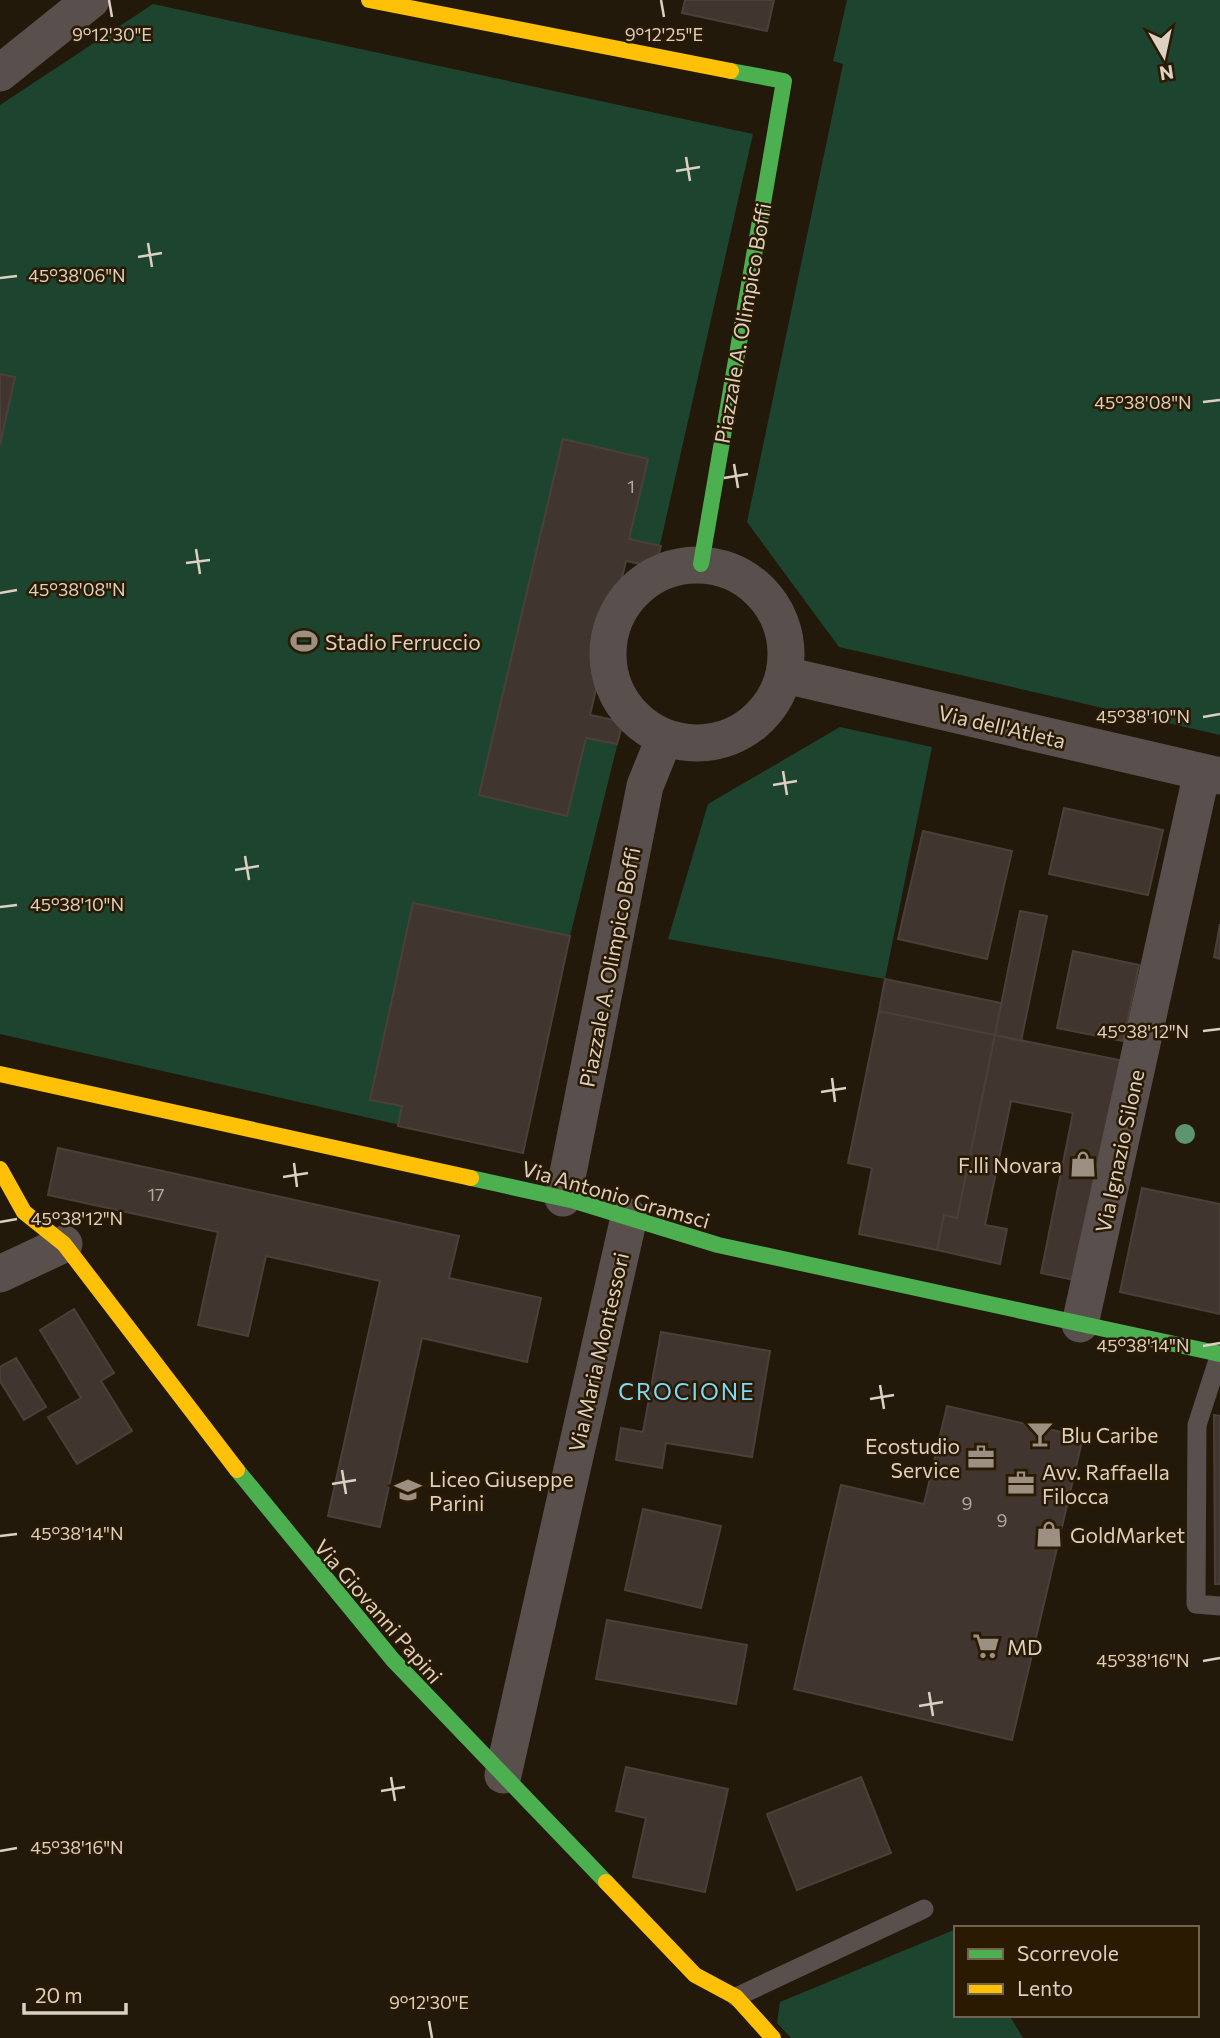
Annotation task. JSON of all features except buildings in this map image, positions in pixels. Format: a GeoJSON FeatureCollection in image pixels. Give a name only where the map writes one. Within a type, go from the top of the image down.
{"type":"FeatureCollection","features":[{"type":"Feature","properties":{"kind":"street"},"geometry":{"type":"LineString","coordinates":[[0,73],[91,0]]}},
{"type":"Feature","properties":{"kind":"street","name":"Piazzale A. Olimpico Boffi"},"geometry":{"type":"LineString","coordinates":[[369,0],[784,81],[701,564]]}},
{"type":"Feature","properties":{"kind":"street"},"geometry":{"type":"LineString","coordinates":[[701,564],[744,577],[767,598],[778,614],[787,644],[785,676],[769,708],[754,724],[726,740],[695,745],[664,739],[631,717],[614,691],[608,674],[607,643],[616,613],[642,583],[670,568],[701,564]]}},
{"type":"Feature","properties":{"kind":"street","name":"Via dell'Atleta"},"geometry":{"type":"LineString","coordinates":[[785,676],[1211,774]]}},
{"type":"Feature","properties":{"kind":"street","name":"Piazzale A. Olimpico Boffi"},"geometry":{"type":"LineString","coordinates":[[563,1198],[645,786],[664,739]]}},
{"type":"Feature","properties":{"kind":"street","name":"Via Ignazio Silone"},"geometry":{"type":"LineString","coordinates":[[1080,1324],[1211,774]]}},
{"type":"Feature","properties":{"kind":"street","name":"Via Antonio Gramsci"},"geometry":{"type":"LineString","coordinates":[[0,1074],[563,1198],[718,1245],[1220,1354]]}},
{"type":"Feature","properties":{"kind":"street","name":"Via Giovanni Papini"},"geometry":{"type":"LineString","coordinates":[[0,1169],[24,1212],[64,1244],[301,1552],[400,1669],[695,1975],[736,1997],[773,2038]]}},
{"type":"Feature","properties":{"kind":"street","name":"Via Maria Montessori"},"geometry":{"type":"LineString","coordinates":[[503,1775],[629,1217]]}},
{"type":"Feature","properties":{"kind":"street"},"geometry":{"type":"LineString","coordinates":[[0,1274],[64,1244]]}},
{"type":"Feature","properties":{"kind":"lane"},"geometry":{"type":"LineString","coordinates":[[1220,1354],[1198,1425],[1196,1604],[1220,1606]]}},
{"type":"Feature","properties":{"kind":"lane"},"geometry":{"type":"LineString","coordinates":[[736,1997],[924,1909]]}},
{"type":"Feature","properties":{"kind":"green space"},"geometry":{"type":"Polygon","coordinates":[[[847,0],[1220,0],[1220,735],[839,647],[747,522],[843,64],[833,61],[847,0]]]}},
{"type":"Feature","properties":{"kind":"green space","name":"Stadio Ferruccio"},"geometry":{"type":"Polygon","coordinates":[[[153,4],[753,134],[655,567],[626,561],[590,714],[623,722],[570,936],[523,1153],[0,1034],[0,105],[153,4]]]}},
{"type":"Feature","properties":{"kind":"green space"},"geometry":{"type":"Polygon","coordinates":[[[840,727],[932,747],[885,979],[668,939],[708,804],[840,727]]]}},
{"type":"Feature","properties":{"kind":"green space"},"geometry":{"type":"Polygon","coordinates":[[[954,1930],[954,2017],[1010,2017],[1023,2038],[791,2038],[777,2023],[780,2002],[954,1930]]]}},
{"type":"Feature","properties":{"kind":"traffic: fast"},"geometry":{"type":"LineString","coordinates":[[701,564],[784,81],[731,71]]}},
{"type":"Feature","properties":{"kind":"traffic: fast"},"geometry":{"type":"LineString","coordinates":[[471,1178],[575,1201],[718,1245],[1220,1354]]}},
{"type":"Feature","properties":{"kind":"traffic: fast"},"geometry":{"type":"LineString","coordinates":[[237,1470],[393,1660],[606,1882]]}},
{"type":"Feature","properties":{"kind":"traffic: slow"},"geometry":{"type":"LineString","coordinates":[[369,0],[731,71]]}},
{"type":"Feature","properties":{"kind":"traffic: slow"},"geometry":{"type":"LineString","coordinates":[[0,1074],[471,1178]]}},
{"type":"Feature","properties":{"kind":"traffic: slow"},"geometry":{"type":"LineString","coordinates":[[0,1169],[24,1212],[64,1244],[237,1470]]}},
{"type":"Feature","properties":{"kind":"traffic: slow"},"geometry":{"type":"LineString","coordinates":[[606,1882],[695,1975],[736,1997],[773,2038]]}},
{"type":"Feature","properties":{"kind":"place","name":"Stadio Ferruccio"},"geometry":{"type":"Point","coordinates":[304,641]}},
{"type":"Feature","properties":{"kind":"place","name":"F.lli Novara"},"geometry":{"type":"Point","coordinates":[1083,1164]}},
{"type":"Feature","properties":{"kind":"place","name":"Blu Caribe"},"geometry":{"type":"Point","coordinates":[1040,1434]}},
{"type":"Feature","properties":{"kind":"place","name":"Ecostudio Service"},"geometry":{"type":"Point","coordinates":[981,1457]}},
{"type":"Feature","properties":{"kind":"place","name":"Avv. Raffaella Filocca"},"geometry":{"type":"Point","coordinates":[1021,1483]}},
{"type":"Feature","properties":{"kind":"place","name":"Liceo Giuseppe Parini"},"geometry":{"type":"Point","coordinates":[408,1490]}},
{"type":"Feature","properties":{"kind":"place","name":"GoldMarket"},"geometry":{"type":"Point","coordinates":[1049,1534]}},
{"type":"Feature","properties":{"kind":"place","name":"MD"},"geometry":{"type":"Point","coordinates":[986,1646]}},
{"type":"Feature","properties":{"kind":"district","name":"CROCIONE"},"geometry":{"type":"Point","coordinates":[687,1391]}}]}
